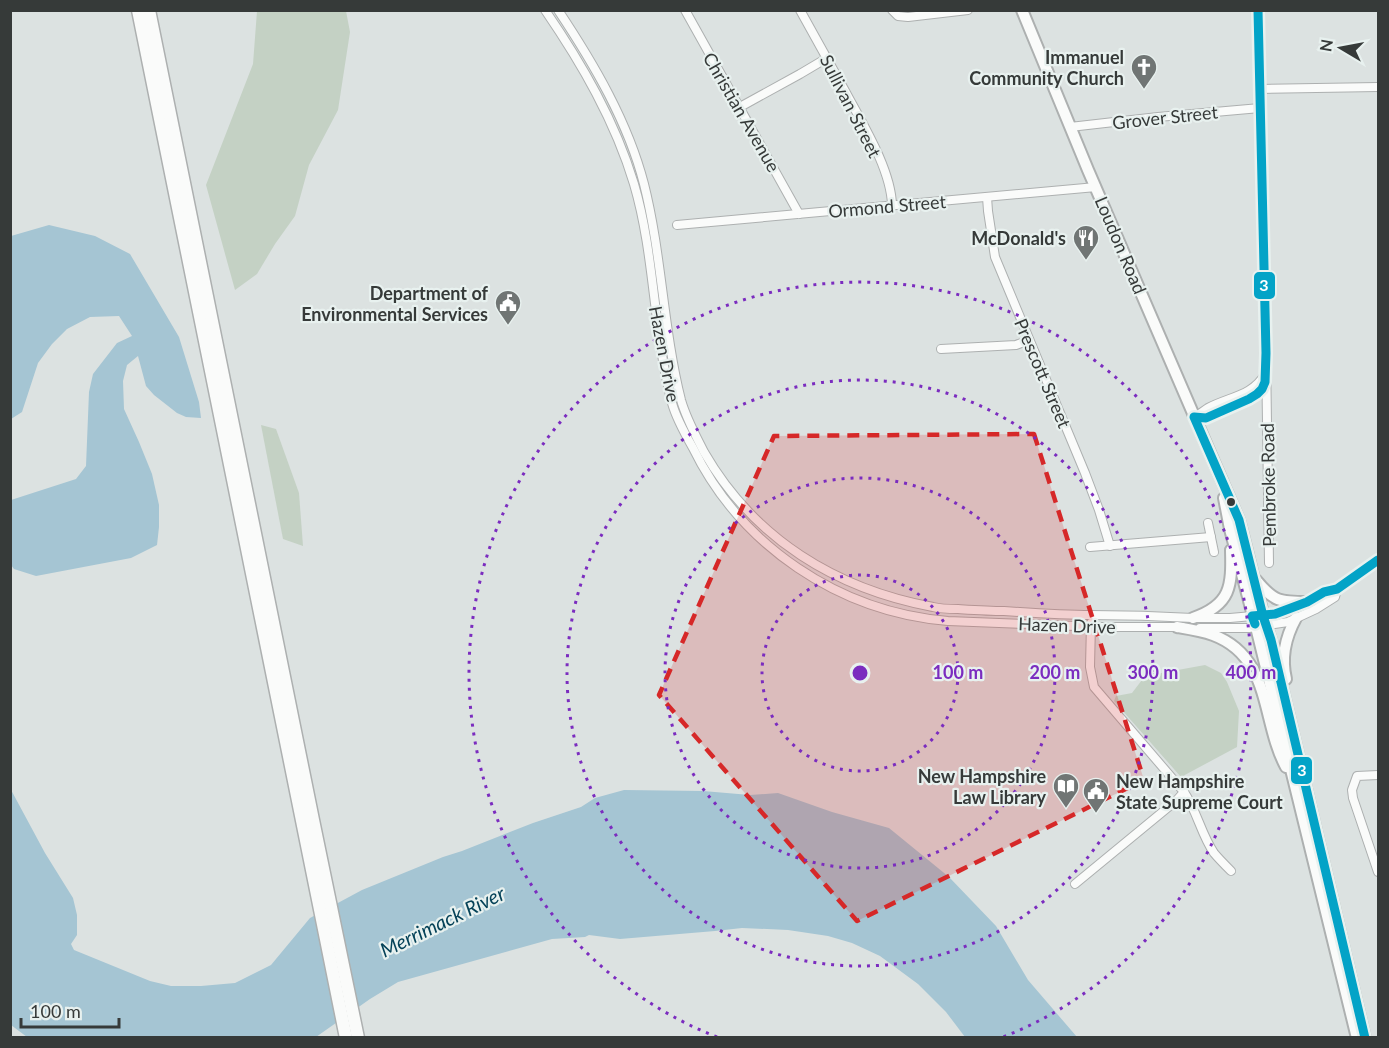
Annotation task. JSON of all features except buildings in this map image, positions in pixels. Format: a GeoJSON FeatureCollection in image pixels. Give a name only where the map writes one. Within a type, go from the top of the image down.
{"type":"FeatureCollection","features":[{"type":"Feature","properties":{"kind":"highway"},"geometry":{"type":"LineString","coordinates":[[138,10],[353,1036]]}},
{"type":"Feature","properties":{"kind":"highway"},"geometry":{"type":"LineString","coordinates":[[149,10],[320,882]]}},
{"type":"Feature","properties":{"kind":"main road","name":"Loudon Road"},"geometry":{"type":"LineString","coordinates":[[1022,10],[1220,480],[1239,520],[1254,579],[1259,621],[1293,780],[1357,1038]]}},
{"type":"Feature","properties":{"kind":"main road","name":"Loudon Road"},"geometry":{"type":"LineString","coordinates":[[1220,480],[1230,529],[1259,621],[1273,651],[1365,1038]]}},
{"type":"Feature","properties":{"kind":"main road"},"geometry":{"type":"LineString","coordinates":[[1193,618],[1213,610],[1227,593],[1232,573],[1230,529]]}},
{"type":"Feature","properties":{"kind":"main road"},"geometry":{"type":"LineString","coordinates":[[1254,579],[1267,593],[1283,601],[1307,602]]}},
{"type":"Feature","properties":{"kind":"main road"},"geometry":{"type":"LineString","coordinates":[[1296,618],[1284,648],[1284,672],[1297,729],[1297,753]]}},
{"type":"Feature","properties":{"kind":"main road"},"geometry":{"type":"LineString","coordinates":[[1177,627],[1212,634],[1224,640],[1236,648],[1253,667],[1264,696],[1279,753],[1293,780]]}},
{"type":"Feature","properties":{"kind":"street","name":"Hazen Drive"},"geometry":{"type":"LineString","coordinates":[[545,10],[587,75],[617,137],[633,183],[646,240],[664,370],[673,406],[711,481],[744,522],[776,552],[802,572],[860,601],[924,618],[1102,627],[1208,628],[1259,621]]}},
{"type":"Feature","properties":{"kind":"street","name":"Hazen Drive"},"geometry":{"type":"LineString","coordinates":[[558,10],[599,77],[620,118],[635,155],[651,220],[682,403],[711,464],[758,521],[799,556],[825,572],[885,596],[937,608],[1259,621]]}},
{"type":"Feature","properties":{"kind":"street","name":"Christian Avenue"},"geometry":{"type":"LineString","coordinates":[[685,10],[799,214]]}},
{"type":"Feature","properties":{"kind":"street","name":"Sullivan Street"},"geometry":{"type":"LineString","coordinates":[[800,10],[873,145],[885,173],[892,205]]}},
{"type":"Feature","properties":{"kind":"street"},"geometry":{"type":"LineString","coordinates":[[892,10],[898,15],[908,17],[968,10]]}},
{"type":"Feature","properties":{"kind":"street","name":"Pembroke Road"},"geometry":{"type":"LineString","coordinates":[[1257,10],[1269,563]]}},
{"type":"Feature","properties":{"kind":"street"},"geometry":{"type":"LineString","coordinates":[[740,107],[827,58]]}},
{"type":"Feature","properties":{"kind":"street"},"geometry":{"type":"LineString","coordinates":[[1259,88],[1378,87]]}},
{"type":"Feature","properties":{"kind":"street","name":"Grover Street"},"geometry":{"type":"LineString","coordinates":[[1070,126],[1260,108]]}},
{"type":"Feature","properties":{"kind":"street","name":"Ormond Street"},"geometry":{"type":"LineString","coordinates":[[677,225],[1096,187]]}},
{"type":"Feature","properties":{"kind":"street","name":"Prescott Street"},"geometry":{"type":"LineString","coordinates":[[987,197],[995,257],[1085,473],[1110,546]]}},
{"type":"Feature","properties":{"kind":"street"},"geometry":{"type":"LineString","coordinates":[[941,349],[1016,345],[1029,340]]}},
{"type":"Feature","properties":{"kind":"street"},"geometry":{"type":"LineString","coordinates":[[1194,417],[1206,418],[1254,396],[1264,386],[1266,372]]}},
{"type":"Feature","properties":{"kind":"street"},"geometry":{"type":"LineString","coordinates":[[1208,523],[1214,552]]}},
{"type":"Feature","properties":{"kind":"street"},"geometry":{"type":"LineString","coordinates":[[1090,547],[1211,537]]}},
{"type":"Feature","properties":{"kind":"street"},"geometry":{"type":"LineString","coordinates":[[1259,621],[1307,602],[1324,592],[1337,589],[1378,560]]}},
{"type":"Feature","properties":{"kind":"street"},"geometry":{"type":"LineString","coordinates":[[1259,621],[1288,622],[1335,597],[1337,589]]}},
{"type":"Feature","properties":{"kind":"street"},"geometry":{"type":"LineString","coordinates":[[1091,615],[1090,667],[1094,687],[1184,792],[1214,852],[1231,870]]}},
{"type":"Feature","properties":{"kind":"street"},"geometry":{"type":"LineString","coordinates":[[1378,775],[1357,776],[1352,790],[1378,872]]}},
{"type":"Feature","properties":{"kind":"street"},"geometry":{"type":"LineString","coordinates":[[1075,884],[1184,792]]}},
{"type":"Feature","properties":{"kind":"highlighted area"},"geometry":{"type":"Polygon","coordinates":[[[1034,434],[1144,780],[857,921],[659,695],[774,436],[1034,434]]]}},
{"type":"Feature","properties":{"kind":"green space"},"geometry":{"type":"Polygon","coordinates":[[[257,11],[346,11],[350,32],[338,110],[309,165],[295,216],[257,274],[235,290],[206,185],[253,64],[257,11]]]}},
{"type":"Feature","properties":{"kind":"green space"},"geometry":{"type":"Polygon","coordinates":[[[261,425],[276,429],[299,493],[303,546],[283,539],[261,425]]]}},
{"type":"Feature","properties":{"kind":"green space"},"geometry":{"type":"Polygon","coordinates":[[[1205,665],[1221,673],[1239,711],[1237,747],[1181,777],[1114,701],[1116,696],[1132,693],[1145,676],[1205,665]]]}},
{"type":"Feature","properties":{"kind":"water"},"geometry":{"type":"Polygon","coordinates":[[[49,225],[95,236],[130,254],[179,337],[199,402],[201,418],[186,417],[177,413],[154,395],[146,386],[138,356],[127,365],[123,381],[124,409],[152,474],[159,505],[157,545],[131,558],[36,576],[14,569],[11,565],[11,500],[76,479],[86,466],[89,392],[93,374],[117,343],[132,336],[119,316],[90,317],[67,329],[38,363],[22,412],[11,419],[11,236],[49,225]]]}},
{"type":"Feature","properties":{"kind":"water","name":"Merrimack River"},"geometry":{"type":"Polygon","coordinates":[[[10,788],[45,853],[73,898],[77,915],[77,935],[71,944],[74,950],[150,981],[171,986],[235,983],[271,965],[310,918],[362,890],[443,857],[581,807],[595,798],[624,790],[703,791],[750,795],[778,793],[832,812],[889,828],[949,877],[996,926],[1028,980],[1077,1037],[965,1037],[946,1012],[918,984],[880,956],[852,943],[828,936],[788,930],[742,928],[620,939],[589,935],[552,939],[398,982],[316,1037],[27,1037],[11,1025],[10,788]]]}},
{"type":"Feature","properties":{"kind":"transit line","name":"3"},"geometry":{"type":"LineString","coordinates":[[1258,10],[1265,382],[1262,389],[1249,399],[1206,418],[1194,417],[1239,520],[1271,640],[1365,1038]]}},
{"type":"Feature","properties":{"kind":"transit line","name":"3"},"geometry":{"type":"LineString","coordinates":[[1255,624],[1252,616],[1275,614],[1307,602],[1324,592],[1337,589],[1378,560]]}},
{"type":"Feature","properties":{"kind":"place","name":"Immanuel Community Church"},"geometry":{"type":"Point","coordinates":[1144,90]}},
{"type":"Feature","properties":{"kind":"place","name":"McDonald's"},"geometry":{"type":"Point","coordinates":[1086,261]}},
{"type":"Feature","properties":{"kind":"place","name":"Department of Environmental Services"},"geometry":{"type":"Point","coordinates":[508,326]}},
{"type":"Feature","properties":{"kind":"place","name":"New Hampshire Law Library"},"geometry":{"type":"Point","coordinates":[1066,809]}},
{"type":"Feature","properties":{"kind":"place","name":"New Hampshire State Supreme Court"},"geometry":{"type":"Point","coordinates":[1096,814]}}]}
